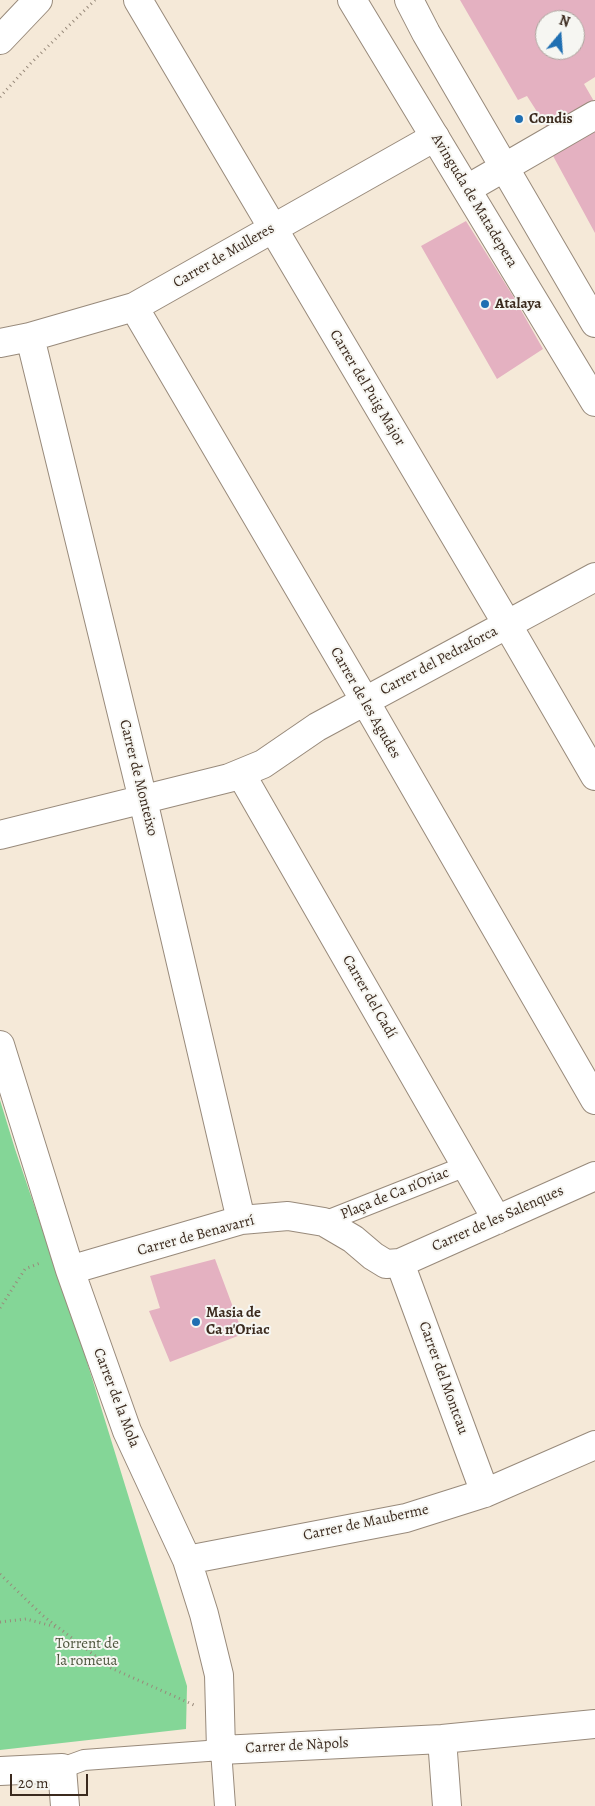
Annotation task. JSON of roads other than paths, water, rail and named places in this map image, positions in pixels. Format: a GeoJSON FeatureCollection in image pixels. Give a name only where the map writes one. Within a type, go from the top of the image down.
{"type":"FeatureCollection","features":[{"type":"Feature","properties":{"kind":"street"},"geometry":{"type":"LineString","coordinates":[[0,40],[38,0]]}},
{"type":"Feature","properties":{"kind":"street","name":"Carrer del Puig Major"},"geometry":{"type":"LineString","coordinates":[[138,0],[595,776]]}},
{"type":"Feature","properties":{"kind":"street","name":"Avinguda de Matadepera"},"geometry":{"type":"LineString","coordinates":[[352,0],[595,402]]}},
{"type":"Feature","properties":{"kind":"street"},"geometry":{"type":"LineString","coordinates":[[409,0],[426,33],[595,323]]}},
{"type":"Feature","properties":{"kind":"street"},"geometry":{"type":"LineString","coordinates":[[467,190],[595,115]]}},
{"type":"Feature","properties":{"kind":"street","name":"Carrer de Mulleres"},"geometry":{"type":"LineString","coordinates":[[0,343],[30,337],[134,307],[436,137]]}},
{"type":"Feature","properties":{"kind":"street","name":"Carrer de les Agudes"},"geometry":{"type":"LineString","coordinates":[[134,307],[365,701],[595,1100]]}},
{"type":"Feature","properties":{"kind":"street","name":"Carrer de Monteixo"},"geometry":{"type":"LineString","coordinates":[[30,337],[143,800],[241,1220]]}},
{"type":"Feature","properties":{"kind":"street","name":"Carrer del Pedraforca"},"geometry":{"type":"LineString","coordinates":[[0,835],[241,774],[263,764],[317,727],[595,577]]}},
{"type":"Feature","properties":{"kind":"street","name":"Carrer del Cadí"},"geometry":{"type":"LineString","coordinates":[[241,774],[497,1220]]}},
{"type":"Feature","properties":{"kind":"street","name":"Carrer de la Mola"},"geometry":{"type":"LineString","coordinates":[[0,1045],[67,1262],[127,1431],[187,1560],[204,1614],[219,1676],[221,1750]]}},
{"type":"Feature","properties":{"kind":"street","name":"Plaça de Ca n'Oriac"},"geometry":{"type":"LineString","coordinates":[[324,1222],[466,1166]]}},
{"type":"Feature","properties":{"kind":"street","name":"Carrer de les Salenques"},"geometry":{"type":"LineString","coordinates":[[400,1263],[595,1176]]}},
{"type":"Feature","properties":{"kind":"street","name":"Carrer de Benavarrí"},"geometry":{"type":"LineString","coordinates":[[67,1262],[241,1220],[288,1216],[324,1222],[354,1239],[373,1256],[386,1264],[400,1263]]}},
{"type":"Feature","properties":{"kind":"street","name":"Carrer del Montcau"},"geometry":{"type":"LineString","coordinates":[[400,1263],[485,1493]]}},
{"type":"Feature","properties":{"kind":"street","name":"Carrer de Mauberme"},"geometry":{"type":"LineString","coordinates":[[187,1560],[406,1518],[485,1493],[595,1444]]}},
{"type":"Feature","properties":{"kind":"street","name":"Carrer de Nàpols"},"geometry":{"type":"LineString","coordinates":[[0,1771],[62,1768],[84,1760],[221,1750],[442,1739],[595,1724]]}},
{"type":"Feature","properties":{"kind":"street"},"geometry":{"type":"LineString","coordinates":[[442,1739],[447,1806]]}},
{"type":"Feature","properties":{"kind":"street"},"geometry":{"type":"LineString","coordinates":[[221,1750],[225,1806]]}},
{"type":"Feature","properties":{"kind":"street"},"geometry":{"type":"LineString","coordinates":[[62,1768],[65,1806]]}},
{"type":"Feature","properties":{"kind":"place","name":"Condis"},"geometry":{"type":"Point","coordinates":[519,119]}},
{"type":"Feature","properties":{"kind":"place","name":"Atalaya"},"geometry":{"type":"Point","coordinates":[485,304]}},
{"type":"Feature","properties":{"kind":"place","name":"Masia de Ca n'Oriac"},"geometry":{"type":"Point","coordinates":[196,1322]}},
{"type":"Feature","properties":{"kind":"park label","name":"Torrent de la romeua"},"geometry":{"type":"Point","coordinates":[87,1652]}}]}
